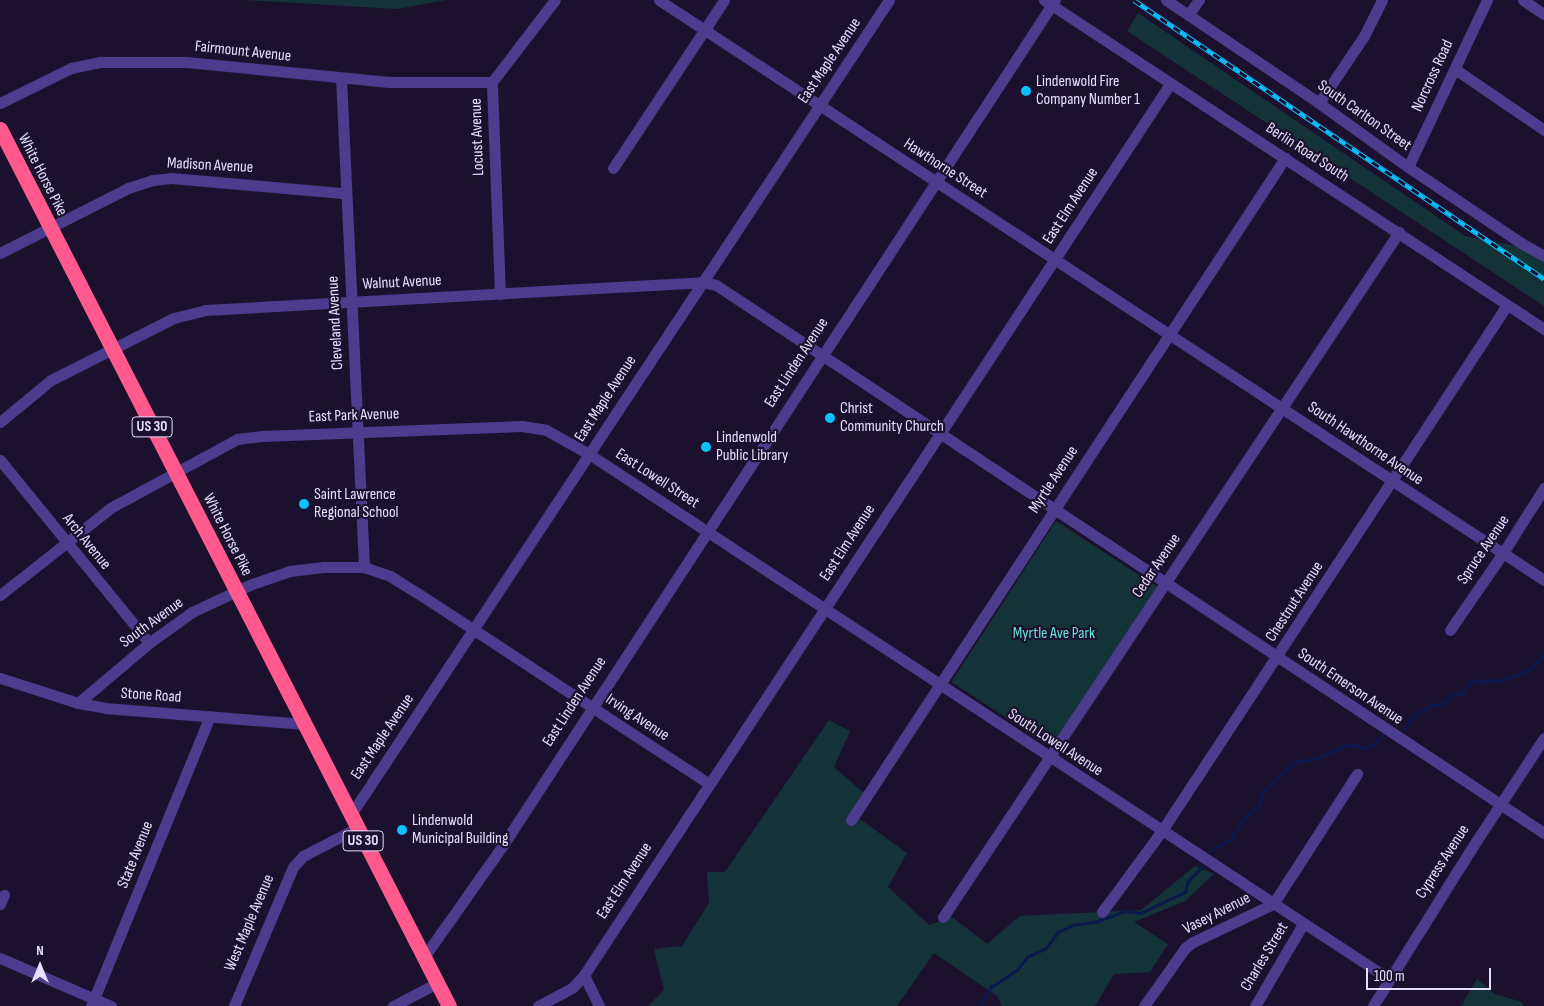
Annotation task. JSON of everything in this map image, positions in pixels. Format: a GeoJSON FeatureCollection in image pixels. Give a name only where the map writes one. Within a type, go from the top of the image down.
{"type":"FeatureCollection","features":[{"type":"Feature","properties":{"kind":"highway","name":"White Horse Pike"},"geometry":{"type":"LineString","coordinates":[[0,130],[424,957]]}},
{"type":"Feature","properties":{"kind":"highway","name":"US 30"},"geometry":{"type":"LineString","coordinates":[[424,957],[449,1006]]}},
{"type":"Feature","properties":{"kind":"street","name":"Locust Avenue"},"geometry":{"type":"LineString","coordinates":[[500,294],[492,82],[555,0]]}},
{"type":"Feature","properties":{"kind":"street","name":"Hawthorne Street"},"geometry":{"type":"LineString","coordinates":[[659,0],[769,70],[936,183],[1169,334]]}},
{"type":"Feature","properties":{"kind":"street"},"geometry":{"type":"LineString","coordinates":[[613,168],[724,0]]}},
{"type":"Feature","properties":{"kind":"street","name":"East Maple Avenue"},"geometry":{"type":"LineString","coordinates":[[354,822],[473,630],[889,0]]}},
{"type":"Feature","properties":{"kind":"street","name":"South Carlton Street"},"geometry":{"type":"LineString","coordinates":[[1166,0],[1319,103],[1408,167],[1521,243],[1544,256]]}},
{"type":"Feature","properties":{"kind":"street"},"geometry":{"type":"LineString","coordinates":[[1188,15],[1199,0]]}},
{"type":"Feature","properties":{"kind":"street"},"geometry":{"type":"LineString","coordinates":[[1319,103],[1364,36],[1382,0]]}},
{"type":"Feature","properties":{"kind":"street","name":"Norcross Road"},"geometry":{"type":"LineString","coordinates":[[1408,167],[1487,0]]}},
{"type":"Feature","properties":{"kind":"street"},"geometry":{"type":"LineString","coordinates":[[1523,0],[1544,14]]}},
{"type":"Feature","properties":{"kind":"street","name":"Berlin Road South"},"geometry":{"type":"LineString","coordinates":[[1050,2],[1170,84],[1399,232],[1544,329]]}},
{"type":"Feature","properties":{"kind":"street","name":"East Linden Avenue"},"geometry":{"type":"LineString","coordinates":[[424,957],[503,845],[821,356],[936,183],[1050,2]]}},
{"type":"Feature","properties":{"kind":"street","name":"Fairmount Avenue"},"geometry":{"type":"LineString","coordinates":[[0,103],[71,68],[100,62],[186,62],[389,82],[492,82]]}},
{"type":"Feature","properties":{"kind":"street"},"geometry":{"type":"LineString","coordinates":[[1455,68],[1544,130]]}},
{"type":"Feature","properties":{"kind":"street","name":"Cleveland Avenue"},"geometry":{"type":"LineString","coordinates":[[340,78],[344,193],[364,567]]}},
{"type":"Feature","properties":{"kind":"street","name":"East Elm Avenue"},"geometry":{"type":"LineString","coordinates":[[538,1006],[572,988],[584,975],[1170,84]]}},
{"type":"Feature","properties":{"kind":"street","name":"Myrtle Avenue"},"geometry":{"type":"LineString","coordinates":[[851,820],[1285,158]]}},
{"type":"Feature","properties":{"kind":"street","name":"Madison Avenue"},"geometry":{"type":"LineString","coordinates":[[0,253],[128,188],[153,180],[172,178],[344,193]]}},
{"type":"Feature","properties":{"kind":"street","name":"Cedar Avenue"},"geometry":{"type":"LineString","coordinates":[[943,917],[1399,232]]}},
{"type":"Feature","properties":{"kind":"street","name":"Walnut Avenue"},"geometry":{"type":"LineString","coordinates":[[0,422],[52,380],[174,318],[204,310],[702,282]]}},
{"type":"Feature","properties":{"kind":"street","name":"South Emerson Avenue"},"geometry":{"type":"LineString","coordinates":[[702,282],[716,285],[1054,511],[1544,833]]}},
{"type":"Feature","properties":{"kind":"street","name":"Chestnut Avenue"},"geometry":{"type":"LineString","coordinates":[[1102,912],[1162,832],[1278,658],[1507,305]]}},
{"type":"Feature","properties":{"kind":"street","name":"South Hawthorne Avenue"},"geometry":{"type":"LineString","coordinates":[[1169,334],[1544,580]]}},
{"type":"Feature","properties":{"kind":"street","name":"East Park Avenue"},"geometry":{"type":"LineString","coordinates":[[0,595],[112,507],[237,439],[262,436],[358,434],[522,426],[542,429]]}},
{"type":"Feature","properties":{"kind":"street","name":"East Lowell Street"},"geometry":{"type":"LineString","coordinates":[[542,429],[589,454],[707,531]]}},
{"type":"Feature","properties":{"kind":"street","name":"Arch Avenue"},"geometry":{"type":"LineString","coordinates":[[0,460],[65,543],[149,643]]}},
{"type":"Feature","properties":{"kind":"street","name":"Spruce Avenue"},"geometry":{"type":"LineString","coordinates":[[1450,630],[1503,553],[1544,488]]}},
{"type":"Feature","properties":{"kind":"street","name":"South Lowell Avenue"},"geometry":{"type":"LineString","coordinates":[[707,531],[939,686],[1388,979]]}},
{"type":"Feature","properties":{"kind":"street","name":"South Avenue"},"geometry":{"type":"LineString","coordinates":[[78,703],[149,643],[192,612],[271,576],[290,571],[325,567],[364,567],[390,576],[473,630]]}},
{"type":"Feature","properties":{"kind":"street","name":"Irving Avenue"},"geometry":{"type":"LineString","coordinates":[[473,630],[709,784]]}},
{"type":"Feature","properties":{"kind":"street","name":"Stone Road"},"geometry":{"type":"LineString","coordinates":[[0,678],[78,703],[106,708],[304,724]]}},
{"type":"Feature","properties":{"kind":"street","name":"State Avenue"},"geometry":{"type":"LineString","coordinates":[[92,1002],[210,716]]}},
{"type":"Feature","properties":{"kind":"street","name":"Cypress Avenue"},"geometry":{"type":"LineString","coordinates":[[1373,1006],[1388,979],[1544,738]]}},
{"type":"Feature","properties":{"kind":"street"},"geometry":{"type":"LineString","coordinates":[[1273,904],[1357,774]]}},
{"type":"Feature","properties":{"kind":"street","name":"West Maple Avenue"},"geometry":{"type":"LineString","coordinates":[[234,1006],[293,867],[303,856],[354,822]]}},
{"type":"Feature","properties":{"kind":"street","name":"Vasey Avenue"},"geometry":{"type":"LineString","coordinates":[[1144,1006],[1185,948],[1192,942],[1273,904]]}},
{"type":"Feature","properties":{"kind":"street","name":"Charles Street"},"geometry":{"type":"LineString","coordinates":[[1255,1006],[1303,924]]}},
{"type":"Feature","properties":{"kind":"street"},"geometry":{"type":"LineString","coordinates":[[0,958],[92,1002],[111,1006]]}},
{"type":"Feature","properties":{"kind":"street"},"geometry":{"type":"LineString","coordinates":[[584,975],[599,1006]]}},
{"type":"Feature","properties":{"kind":"street"},"geometry":{"type":"LineString","coordinates":[[393,1006],[437,983]]}},
{"type":"Feature","properties":{"kind":"green space"},"geometry":{"type":"Polygon","coordinates":[[[245,0],[446,0],[397,9],[245,0]]]}},
{"type":"Feature","properties":{"kind":"green space"},"geometry":{"type":"Polygon","coordinates":[[[1138,13],[1465,236],[1544,252],[1544,306],[1127,31],[1138,13]]]}},
{"type":"Feature","properties":{"kind":"green space","name":"Myrtle Ave Park"},"geometry":{"type":"Polygon","coordinates":[[[1056,521],[1157,587],[1053,748],[951,682],[1056,521]]]}},
{"type":"Feature","properties":{"kind":"green space"},"geometry":{"type":"Polygon","coordinates":[[[829,720],[850,731],[834,767],[867,796],[857,817],[907,853],[888,887],[929,925],[952,917],[987,944],[1020,916],[1141,910],[1195,866],[1214,874],[1185,901],[1134,922],[1168,944],[1150,972],[1114,974],[1095,1006],[1002,1006],[997,996],[934,953],[897,1006],[648,1006],[664,990],[654,949],[682,946],[709,903],[707,872],[725,872],[829,720]]]}},
{"type":"Feature","properties":{"kind":"green space"},"geometry":{"type":"Polygon","coordinates":[[[1477,979],[1495,994],[1522,1002],[1524,1006],[1461,1006],[1477,979]]]}},
{"type":"Feature","properties":{"kind":"waterway"},"geometry":{"type":"LineString","coordinates":[[1405,729],[1410,720],[1422,711],[1433,705],[1444,703],[1454,694],[1463,693],[1471,682],[1503,680],[1529,670],[1542,658],[1544,650]]}},
{"type":"Feature","properties":{"kind":"waterway"},"geometry":{"type":"LineString","coordinates":[[1211,851],[1231,839],[1246,816],[1259,806],[1263,792],[1295,762],[1315,759],[1346,746],[1353,745],[1366,748],[1375,744],[1383,734]]}},
{"type":"Feature","properties":{"kind":"waterway"},"geometry":{"type":"LineString","coordinates":[[980,1006],[991,987],[1017,970],[1027,957],[1046,948],[1058,932],[1073,925],[1095,922],[1125,911],[1141,913],[1185,892],[1188,881],[1202,867]]}},
{"type":"Feature","properties":{"kind":"railway"},"geometry":{"type":"LineString","coordinates":[[1134,0],[1544,279]]}},
{"type":"Feature","properties":{"kind":"place","name":"Lindenwold Fire Company Number 1"},"geometry":{"type":"Point","coordinates":[1026,91]}},
{"type":"Feature","properties":{"kind":"place","name":"Christ Community Church"},"geometry":{"type":"Point","coordinates":[830,418]}},
{"type":"Feature","properties":{"kind":"place","name":"Lindenwold Public Library"},"geometry":{"type":"Point","coordinates":[706,447]}},
{"type":"Feature","properties":{"kind":"place","name":"Saint Lawrence Regional School"},"geometry":{"type":"Point","coordinates":[304,504]}},
{"type":"Feature","properties":{"kind":"place","name":"Lindenwold Municipal Building"},"geometry":{"type":"Point","coordinates":[402,830]}}]}
